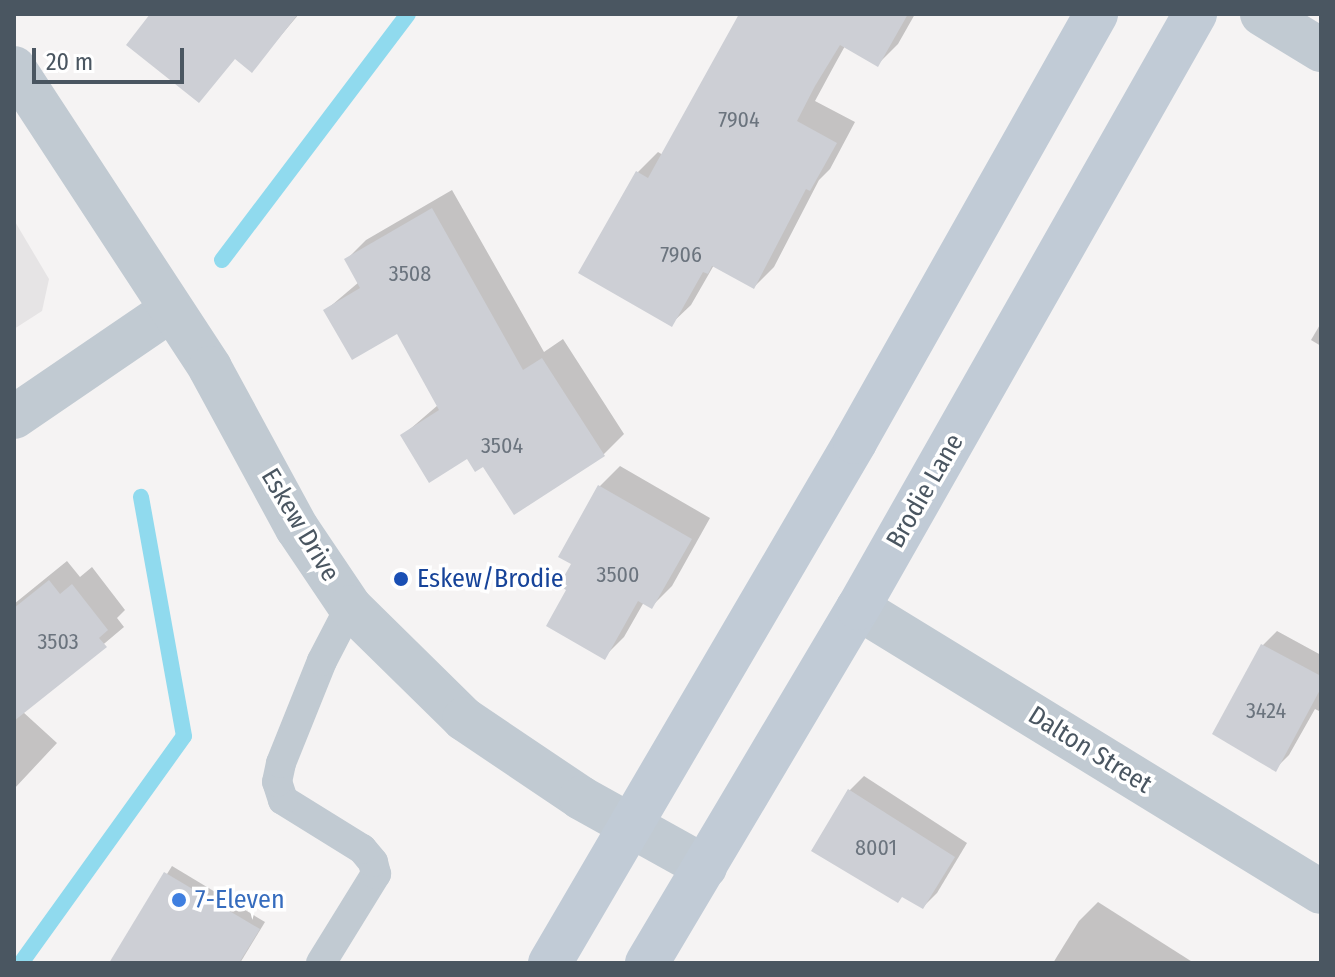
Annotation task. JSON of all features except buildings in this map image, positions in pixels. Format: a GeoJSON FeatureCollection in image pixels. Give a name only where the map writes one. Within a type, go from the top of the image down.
{"type":"FeatureCollection","features":[{"type":"Feature","properties":{"kind":"main road"},"geometry":{"type":"LineString","coordinates":[[550,963],[847,455],[1096,14]]}},
{"type":"Feature","properties":{"kind":"main road","name":"Brodie Lane"},"geometry":{"type":"LineString","coordinates":[[647,963],[858,608],[1195,14]]}},
{"type":"Feature","properties":{"kind":"street"},"geometry":{"type":"LineString","coordinates":[[1262,14],[1321,50]]}},
{"type":"Feature","properties":{"kind":"street","name":"Eskew Drive"},"geometry":{"type":"LineString","coordinates":[[14,68],[210,368],[297,528],[350,607],[464,719],[540,772],[705,867]]}},
{"type":"Feature","properties":{"kind":"street"},"geometry":{"type":"LineString","coordinates":[[14,417],[171,310]]}},
{"type":"Feature","properties":{"kind":"street","name":"Dalton Street"},"geometry":{"type":"LineString","coordinates":[[858,608],[1321,892]]}},
{"type":"Feature","properties":{"kind":"lane"},"geometry":{"type":"LineString","coordinates":[[321,963],[376,874],[373,862],[362,849],[283,800],[277,782],[281,763],[322,661],[350,607]]}},
{"type":"Feature","properties":{"kind":"shaded area"},"geometry":{"type":"Polygon","coordinates":[[[14,220],[49,279],[42,311],[14,329],[14,220]]]}},
{"type":"Feature","properties":{"kind":"waterway"},"geometry":{"type":"LineString","coordinates":[[222,260],[408,14]]}},
{"type":"Feature","properties":{"kind":"waterway"},"geometry":{"type":"LineString","coordinates":[[21,963],[184,736],[141,497]]}},
{"type":"Feature","properties":{"kind":"place","name":"Eskew/Brodie"},"geometry":{"type":"Point","coordinates":[401,579]}},
{"type":"Feature","properties":{"kind":"place","name":"7-Eleven"},"geometry":{"type":"Point","coordinates":[179,900]}}]}
